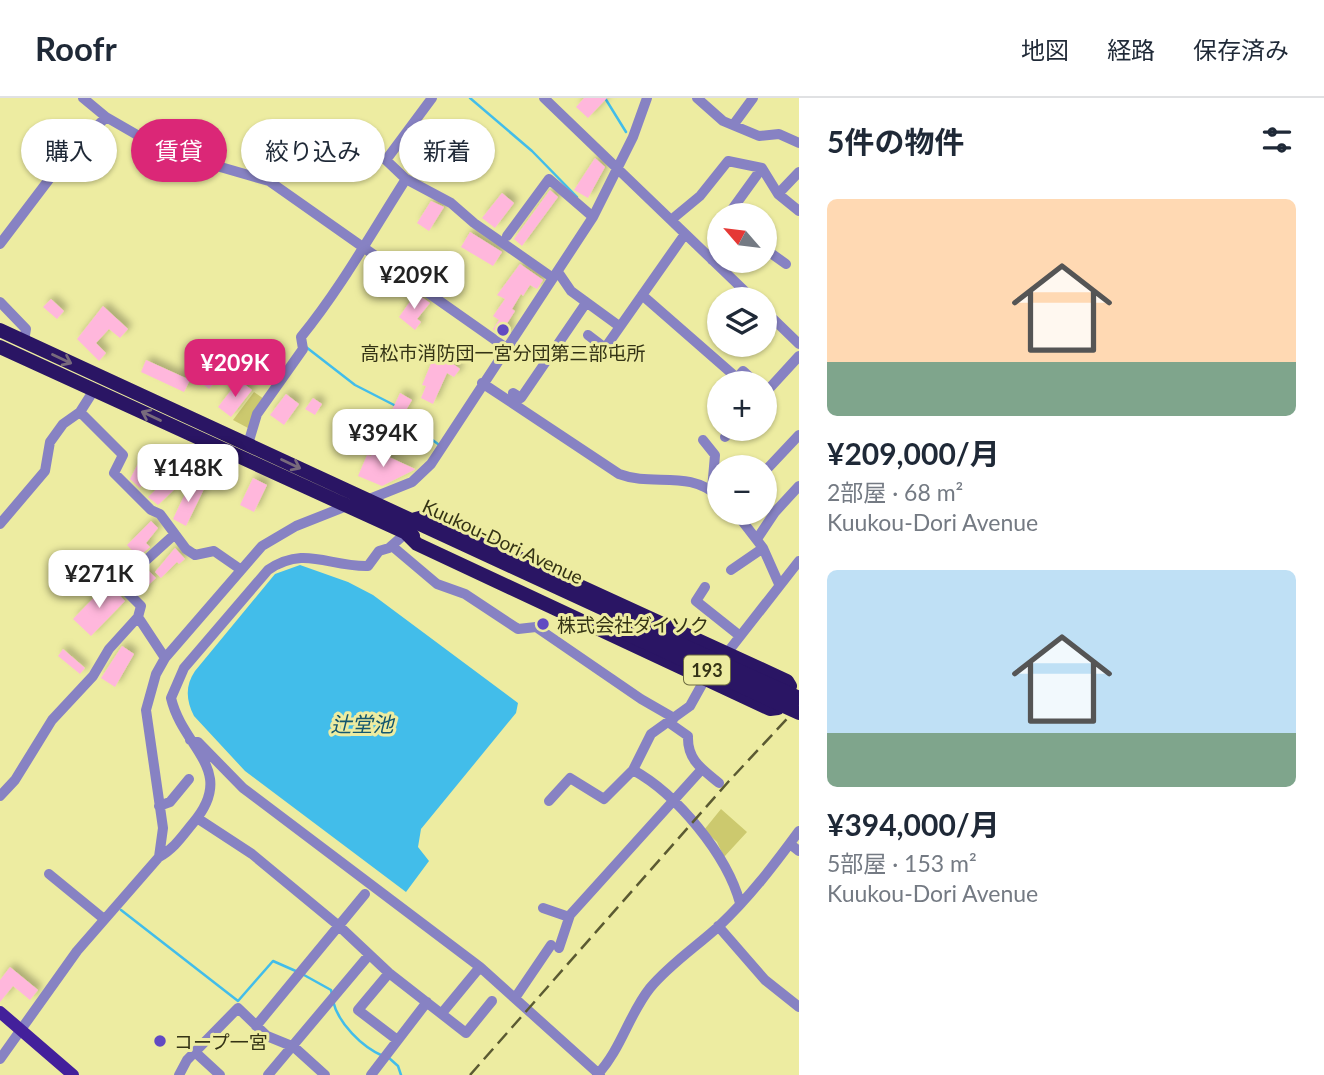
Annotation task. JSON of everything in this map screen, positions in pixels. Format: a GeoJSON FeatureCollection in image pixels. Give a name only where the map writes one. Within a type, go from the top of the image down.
{"type":"FeatureCollection","features":[{"type":"Feature","properties":{"kind":"highway","name":"Kuukou-Dori Avenue"},"geometry":{"type":"LineString","coordinates":[[0,330],[367,500],[409,527]]}},
{"type":"Feature","properties":{"kind":"highway","name":"Kuukou-Dori Avenue"},"geometry":{"type":"LineString","coordinates":[[0,347],[347,506],[409,527],[618,622],[799,698]]}},
{"type":"Feature","properties":{"kind":"highway"},"geometry":{"type":"LineString","coordinates":[[427,516],[787,681],[790,686],[778,708],[769,709],[417,544],[409,527],[427,516]]}},
{"type":"Feature","properties":{"kind":"highway","name":"Kuukou-Dori Avenue"},"geometry":{"type":"LineString","coordinates":[[618,622],[799,713]]}},
{"type":"Feature","properties":{"kind":"main road"},"geometry":{"type":"LineString","coordinates":[[0,1012],[74,1075]]}},
{"type":"Feature","properties":{"kind":"street"},"geometry":{"type":"LineString","coordinates":[[83,98],[106,117],[165,151],[269,181],[505,347]]}},
{"type":"Feature","properties":{"kind":"street"},"geometry":{"type":"LineString","coordinates":[[416,119],[432,98]]}},
{"type":"Feature","properties":{"kind":"street"},"geometry":{"type":"LineString","coordinates":[[544,98],[685,234],[707,250]]}},
{"type":"Feature","properties":{"kind":"street"},"geometry":{"type":"LineString","coordinates":[[159,857],[163,828],[146,710],[156,674],[164,658],[240,569],[277,535],[347,506],[392,492],[421,475],[593,217],[619,169],[647,98]]}},
{"type":"Feature","properties":{"kind":"street"},"geometry":{"type":"LineString","coordinates":[[697,98],[723,121],[759,136],[779,134],[799,143]]}},
{"type":"Feature","properties":{"kind":"street"},"geometry":{"type":"LineString","coordinates":[[734,124],[754,98]]}},
{"type":"Feature","properties":{"kind":"street"},"geometry":{"type":"LineString","coordinates":[[0,244],[64,162],[106,117]]}},
{"type":"Feature","properties":{"kind":"street"},"geometry":{"type":"LineString","coordinates":[[399,142],[386,160],[399,172]]}},
{"type":"Feature","properties":{"kind":"street"},"geometry":{"type":"LineString","coordinates":[[671,220],[701,196],[728,160],[762,168],[778,194],[799,211]]}},
{"type":"Feature","properties":{"kind":"street"},"geometry":{"type":"LineString","coordinates":[[737,203],[762,168]]}},
{"type":"Feature","properties":{"kind":"street"},"geometry":{"type":"LineString","coordinates":[[778,194],[799,172]]}},
{"type":"Feature","properties":{"kind":"street"},"geometry":{"type":"LineString","coordinates":[[507,236],[549,179],[593,217]]}},
{"type":"Feature","properties":{"kind":"street"},"geometry":{"type":"LineString","coordinates":[[248,444],[257,414],[303,349],[301,337],[332,299],[404,182]]}},
{"type":"Feature","properties":{"kind":"street"},"geometry":{"type":"LineString","coordinates":[[412,182],[451,203],[474,223],[556,275],[571,291],[619,326]]}},
{"type":"Feature","properties":{"kind":"street"},"geometry":{"type":"LineString","coordinates":[[588,335],[605,348],[685,234]]}},
{"type":"Feature","properties":{"kind":"street"},"geometry":{"type":"LineString","coordinates":[[777,258],[786,264]]}},
{"type":"Feature","properties":{"kind":"street"},"geometry":{"type":"LineString","coordinates":[[730,273],[742,287]]}},
{"type":"Feature","properties":{"kind":"street"},"geometry":{"type":"LineString","coordinates":[[642,295],[729,371]]}},
{"type":"Feature","properties":{"kind":"street"},"geometry":{"type":"LineString","coordinates":[[0,302],[26,329],[24,341]]}},
{"type":"Feature","properties":{"kind":"street"},"geometry":{"type":"LineString","coordinates":[[513,393],[521,398],[586,303]]}},
{"type":"Feature","properties":{"kind":"street"},"geometry":{"type":"LineString","coordinates":[[777,323],[799,344]]}},
{"type":"Feature","properties":{"kind":"street"},"geometry":{"type":"LineString","coordinates":[[777,379],[799,356]]}},
{"type":"Feature","properties":{"kind":"street"},"geometry":{"type":"LineString","coordinates":[[482,383],[619,474],[631,478],[690,480],[707,489]]}},
{"type":"Feature","properties":{"kind":"street"},"geometry":{"type":"LineString","coordinates":[[0,524],[45,471],[50,442],[63,424],[80,412],[93,390]]}},
{"type":"Feature","properties":{"kind":"street"},"geometry":{"type":"LineString","coordinates":[[80,412],[124,455],[114,473],[151,510],[160,514],[195,555],[214,551],[240,569]]}},
{"type":"Feature","properties":{"kind":"street"},"geometry":{"type":"LineString","coordinates":[[777,458],[799,435]]}},
{"type":"Feature","properties":{"kind":"street"},"geometry":{"type":"LineString","coordinates":[[703,440],[715,455]]}},
{"type":"Feature","properties":{"kind":"street"},"geometry":{"type":"LineString","coordinates":[[731,569],[760,544],[775,512],[799,486]]}},
{"type":"Feature","properties":{"kind":"street"},"geometry":{"type":"LineString","coordinates":[[745,525],[760,544],[779,584]]}},
{"type":"Feature","properties":{"kind":"street"},"geometry":{"type":"LineString","coordinates":[[0,1059],[22,1031],[48,988],[159,857],[169,852],[197,818],[210,797],[212,776],[174,710],[171,698],[176,682],[268,570],[292,557],[305,556],[354,566],[368,566],[379,551],[392,546],[409,527]]}},
{"type":"Feature","properties":{"kind":"street"},"geometry":{"type":"LineString","coordinates":[[133,572],[175,534]]}},
{"type":"Feature","properties":{"kind":"street"},"geometry":{"type":"LineString","coordinates":[[392,546],[437,584],[465,594],[518,629],[536,627],[671,720],[688,736],[687,750],[702,769],[719,783]]}},
{"type":"Feature","properties":{"kind":"street"},"geometry":{"type":"LineString","coordinates":[[727,653],[799,561]]}},
{"type":"Feature","properties":{"kind":"street"},"geometry":{"type":"LineString","coordinates":[[0,796],[15,780],[52,720],[86,685],[109,649],[138,617],[141,606],[98,562]]}},
{"type":"Feature","properties":{"kind":"street"},"geometry":{"type":"LineString","coordinates":[[705,587],[696,601],[740,636]]}},
{"type":"Feature","properties":{"kind":"street"},"geometry":{"type":"LineString","coordinates":[[138,617],[164,658]]}},
{"type":"Feature","properties":{"kind":"street"},"geometry":{"type":"LineString","coordinates":[[549,801],[570,778],[604,799],[633,770],[652,734],[690,706],[705,679]]}},
{"type":"Feature","properties":{"kind":"street"},"geometry":{"type":"LineString","coordinates":[[190,740],[198,742],[243,788],[480,967],[598,1074],[609,1060],[648,991],[665,971],[718,926],[740,903],[799,831]]}},
{"type":"Feature","properties":{"kind":"street"},"geometry":{"type":"LineString","coordinates":[[515,999],[555,947],[569,917],[702,769]]}},
{"type":"Feature","properties":{"kind":"street"},"geometry":{"type":"LineString","coordinates":[[633,770],[648,779],[693,823],[727,867],[740,903]]}},
{"type":"Feature","properties":{"kind":"street"},"geometry":{"type":"LineString","coordinates":[[159,806],[170,802],[189,779]]}},
{"type":"Feature","properties":{"kind":"street"},"geometry":{"type":"LineString","coordinates":[[197,818],[252,854],[339,926],[388,973],[466,1033],[492,1002]]}},
{"type":"Feature","properties":{"kind":"street"},"geometry":{"type":"LineString","coordinates":[[790,844],[799,851]]}},
{"type":"Feature","properties":{"kind":"street"},"geometry":{"type":"LineString","coordinates":[[49,874],[104,919]]}},
{"type":"Feature","properties":{"kind":"street"},"geometry":{"type":"LineString","coordinates":[[256,1026],[365,894]]}},
{"type":"Feature","properties":{"kind":"street"},"geometry":{"type":"LineString","coordinates":[[543,908],[569,917]]}},
{"type":"Feature","properties":{"kind":"street"},"geometry":{"type":"LineString","coordinates":[[718,926],[765,980],[799,1007]]}},
{"type":"Feature","properties":{"kind":"street"},"geometry":{"type":"LineString","coordinates":[[268,1075],[369,955]]}},
{"type":"Feature","properties":{"kind":"street"},"geometry":{"type":"LineString","coordinates":[[442,1013],[480,967]]}},
{"type":"Feature","properties":{"kind":"street"},"geometry":{"type":"LineString","coordinates":[[388,973],[358,1010],[396,1039]]}},
{"type":"Feature","properties":{"kind":"street"},"geometry":{"type":"LineString","coordinates":[[371,1075],[427,1002]]}},
{"type":"Feature","properties":{"kind":"street"},"geometry":{"type":"LineString","coordinates":[[179,1075],[195,1052],[238,1008],[267,1036],[294,1047],[318,1073]]}},
{"type":"Feature","properties":{"kind":"street"},"geometry":{"type":"LineString","coordinates":[[195,1052],[219,1075]]}},
{"type":"Feature","properties":{"kind":"shaded area"},"geometry":{"type":"Polygon","coordinates":[[[254,392],[264,399],[248,428],[233,420],[254,392]]]}},
{"type":"Feature","properties":{"kind":"shaded area"},"geometry":{"type":"Polygon","coordinates":[[[721,809],[747,832],[724,857],[717,842],[704,830],[721,809]]]}},
{"type":"Feature","properties":{"kind":"water","name":"辻堂池"},"geometry":{"type":"Polygon","coordinates":[[[300,565],[348,582],[373,595],[518,703],[516,713],[421,829],[418,847],[429,861],[406,892],[245,771],[194,716],[189,704],[188,688],[195,671],[275,574],[300,565]]]}},
{"type":"Feature","properties":{"kind":"building"},"geometry":{"type":"Polygon","coordinates":[[[584,98],[607,98],[588,118],[576,107],[584,98]]]}},
{"type":"Feature","properties":{"kind":"building"},"geometry":{"type":"Polygon","coordinates":[[[595,158],[605,167],[588,198],[574,190],[595,158]]]}},
{"type":"Feature","properties":{"kind":"building"},"geometry":{"type":"Polygon","coordinates":[[[550,190],[558,197],[522,246],[514,239],[550,190]]]}},
{"type":"Feature","properties":{"kind":"building"},"geometry":{"type":"Polygon","coordinates":[[[502,193],[514,203],[495,228],[482,218],[502,193]]]}},
{"type":"Feature","properties":{"kind":"building"},"geometry":{"type":"Polygon","coordinates":[[[431,201],[444,207],[429,231],[417,223],[431,201]]]}},
{"type":"Feature","properties":{"kind":"building"},"geometry":{"type":"Polygon","coordinates":[[[470,232],[502,252],[493,266],[461,247],[470,232]]]}},
{"type":"Feature","properties":{"kind":"building"},"geometry":{"type":"Polygon","coordinates":[[[520,264],[543,280],[537,289],[530,285],[523,296],[521,294],[506,325],[511,328],[505,338],[493,329],[499,320],[493,316],[505,299],[497,295],[520,264]]]}},
{"type":"Feature","properties":{"kind":"building"},"geometry":{"type":"Polygon","coordinates":[[[416,293],[430,303],[417,319],[421,322],[415,330],[399,317],[416,293]]]}},
{"type":"Feature","properties":{"kind":"building"},"geometry":{"type":"Polygon","coordinates":[[[51,299],[64,311],[57,319],[43,307],[51,299]]]}},
{"type":"Feature","properties":{"kind":"building"},"geometry":{"type":"Polygon","coordinates":[[[103,306],[128,329],[120,338],[109,329],[96,343],[106,353],[99,361],[77,339],[103,306]]]}},
{"type":"Feature","properties":{"kind":"building"},"geometry":{"type":"Polygon","coordinates":[[[433,349],[460,369],[454,377],[447,373],[433,404],[421,398],[426,386],[422,385],[432,361],[427,357],[433,349]]]}},
{"type":"Feature","properties":{"kind":"building"},"geometry":{"type":"Polygon","coordinates":[[[146,360],[190,380],[184,392],[141,372],[146,360]]]}},
{"type":"Feature","properties":{"kind":"building"},"geometry":{"type":"Polygon","coordinates":[[[218,360],[227,367],[209,389],[200,382],[218,360]]]}},
{"type":"Feature","properties":{"kind":"building"},"geometry":{"type":"Polygon","coordinates":[[[239,380],[252,390],[231,417],[218,407],[239,380]]]}},
{"type":"Feature","properties":{"kind":"building"},"geometry":{"type":"Polygon","coordinates":[[[400,393],[412,400],[402,417],[409,420],[406,426],[413,430],[407,444],[382,432],[400,393]]]}},
{"type":"Feature","properties":{"kind":"building"},"geometry":{"type":"Polygon","coordinates":[[[286,394],[299,404],[284,425],[270,415],[286,394]]]}},
{"type":"Feature","properties":{"kind":"building"},"geometry":{"type":"Polygon","coordinates":[[[313,398],[322,404],[315,415],[305,409],[313,398]]]}},
{"type":"Feature","properties":{"kind":"building"},"geometry":{"type":"Polygon","coordinates":[[[374,450],[415,469],[382,486],[358,476],[367,455],[371,456],[374,450]]]}},
{"type":"Feature","properties":{"kind":"building"},"geometry":{"type":"Polygon","coordinates":[[[144,452],[165,463],[160,472],[151,467],[140,488],[130,479],[144,452]]]}},
{"type":"Feature","properties":{"kind":"building"},"geometry":{"type":"Polygon","coordinates":[[[253,478],[267,485],[254,512],[240,505],[253,478]]]}},
{"type":"Feature","properties":{"kind":"building"},"geometry":{"type":"Polygon","coordinates":[[[166,480],[175,489],[158,505],[148,497],[166,480]]]}},
{"type":"Feature","properties":{"kind":"building"},"geometry":{"type":"Polygon","coordinates":[[[190,483],[204,489],[186,526],[173,519],[190,483]]]}},
{"type":"Feature","properties":{"kind":"building"},"geometry":{"type":"Polygon","coordinates":[[[151,521],[158,528],[146,543],[150,547],[138,557],[127,545],[151,521]]]}},
{"type":"Feature","properties":{"kind":"building"},"geometry":{"type":"Polygon","coordinates":[[[175,548],[185,559],[179,564],[177,562],[161,578],[155,572],[175,548]]]}},
{"type":"Feature","properties":{"kind":"building"},"geometry":{"type":"Polygon","coordinates":[[[149,571],[156,578],[139,594],[132,586],[149,571]]]}},
{"type":"Feature","properties":{"kind":"building"},"geometry":{"type":"Polygon","coordinates":[[[108,583],[125,601],[91,636],[73,619],[108,583]]]}},
{"type":"Feature","properties":{"kind":"building"},"geometry":{"type":"Polygon","coordinates":[[[122,646],[134,654],[115,687],[101,678],[122,646]]]}},
{"type":"Feature","properties":{"kind":"building"},"geometry":{"type":"Polygon","coordinates":[[[63,649],[85,668],[80,674],[58,656],[63,649]]]}},
{"type":"Feature","properties":{"kind":"building"},"geometry":{"type":"Polygon","coordinates":[[[10,967],[38,990],[30,1000],[13,986],[0,1002],[0,980],[10,967]]]}},
{"type":"Feature","properties":{"kind":"waterway"},"geometry":{"type":"LineString","coordinates":[[470,98],[532,151],[577,197]]}},
{"type":"Feature","properties":{"kind":"waterway"},"geometry":{"type":"LineString","coordinates":[[605,98],[626,132]]}},
{"type":"Feature","properties":{"kind":"waterway"},"geometry":{"type":"LineString","coordinates":[[306,347],[355,385],[396,406]]}},
{"type":"Feature","properties":{"kind":"waterway"},"geometry":{"type":"LineString","coordinates":[[405,411],[415,417],[420,431],[438,444]]}},
{"type":"Feature","properties":{"kind":"waterway"},"geometry":{"type":"LineString","coordinates":[[121,910],[238,1001],[273,961],[298,972]]}},
{"type":"Feature","properties":{"kind":"waterway"},"geometry":{"type":"LineString","coordinates":[[304,975],[331,990],[332,995]]}},
{"type":"Feature","properties":{"kind":"waterway"},"geometry":{"type":"LineString","coordinates":[[333,1001],[340,1018],[352,1033],[367,1047],[383,1056]]}},
{"type":"Feature","properties":{"kind":"waterway"},"geometry":{"type":"LineString","coordinates":[[389,1058],[398,1066],[401,1075]]}},
{"type":"Feature","properties":{"kind":"railway"},"geometry":{"type":"LineString","coordinates":[[470,1075],[729,781],[799,706]]}},
{"type":"Feature","properties":{"kind":"place","name":"高松市消防団一宮分団第三部屯所"},"geometry":{"type":"Point","coordinates":[503,330]}},
{"type":"Feature","properties":{"kind":"place","name":"株式会社ダイソク"},"geometry":{"type":"Point","coordinates":[543,624]}},
{"type":"Feature","properties":{"kind":"place","name":"コープ一宮"},"geometry":{"type":"Point","coordinates":[160,1041]}}]}
